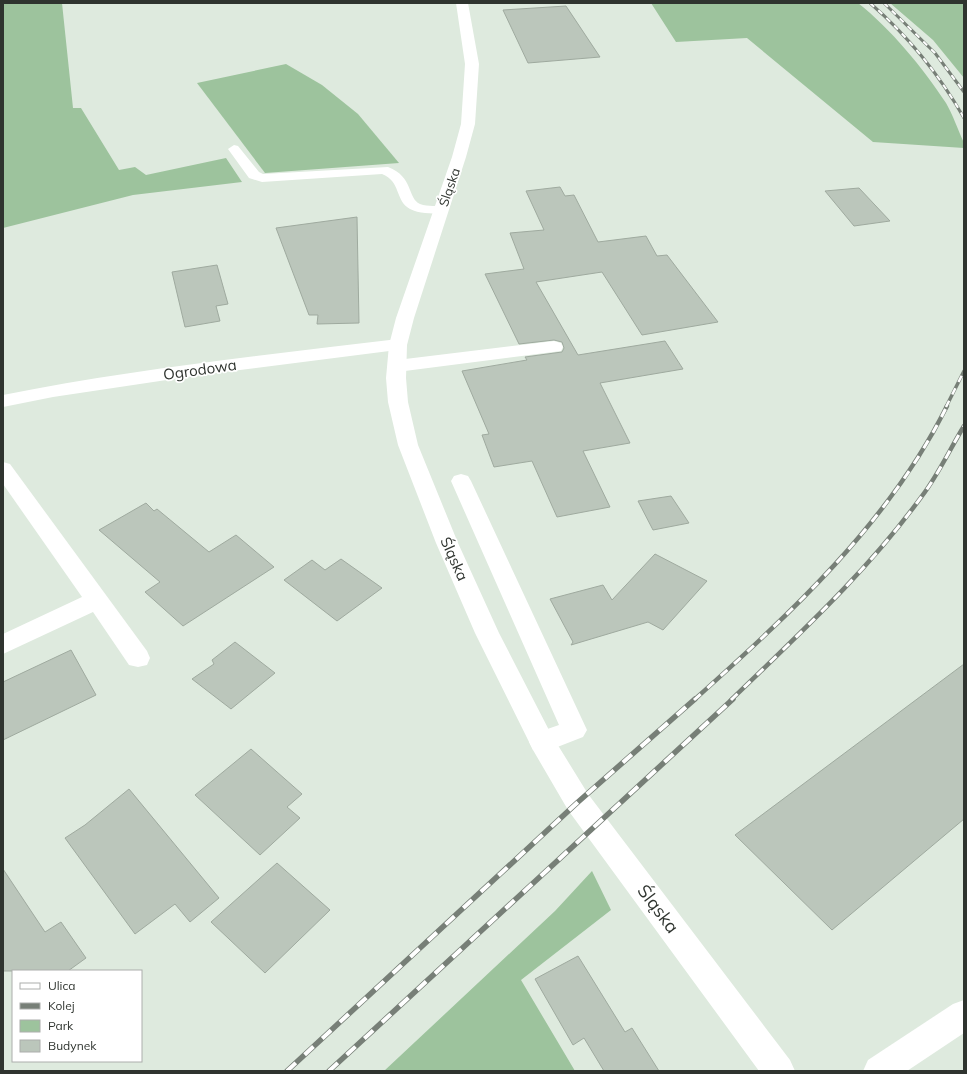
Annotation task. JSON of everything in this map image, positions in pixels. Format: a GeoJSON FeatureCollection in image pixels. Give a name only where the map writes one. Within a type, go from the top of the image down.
{"type":"FeatureCollection","features":[{"type":"Feature","properties":{"kind":"street","name":"Śląska"},"geometry":{"type":"LineString","coordinates":[[462,3],[472,64],[470,108],[466,134],[404,318],[398,344],[396,392],[402,422],[419,475],[487,633],[542,742],[578,802],[779,1071]]}},
{"type":"Feature","properties":{"kind":"street","name":"Ogrodowa"},"geometry":{"type":"LineString","coordinates":[[3,401],[53,391],[200,369],[398,344]]}},
{"type":"Feature","properties":{"kind":"street"},"geometry":{"type":"LineString","coordinates":[[397,366],[554,347]]}},
{"type":"Feature","properties":{"kind":"street"},"geometry":{"type":"LineString","coordinates":[[3,469],[138,658]]}},
{"type":"Feature","properties":{"kind":"street"},"geometry":{"type":"LineString","coordinates":[[460,481],[574,730],[542,742]]}},
{"type":"Feature","properties":{"kind":"street"},"geometry":{"type":"LineString","coordinates":[[3,645],[97,600]]}},
{"type":"Feature","properties":{"kind":"street"},"geometry":{"type":"LineString","coordinates":[[879,1071],[964,1015]]}},
{"type":"Feature","properties":{"kind":"lane"},"geometry":{"type":"LineString","coordinates":[[234,149],[254,175],[262,178],[383,170],[390,171],[400,178],[412,205],[441,210]]}},
{"type":"Feature","properties":{"kind":"green space"},"geometry":{"type":"Polygon","coordinates":[[[3,3],[62,3],[73,108],[81,108],[119,170],[135,167],[146,175],[226,158],[242,182],[133,195],[3,228],[3,3]]]}},
{"type":"Feature","properties":{"kind":"green space"},"geometry":{"type":"Polygon","coordinates":[[[651,3],[858,3],[894,37],[927,76],[949,108],[964,143],[964,148],[873,142],[747,38],[676,42],[651,3]]]}},
{"type":"Feature","properties":{"kind":"green space"},"geometry":{"type":"Polygon","coordinates":[[[890,3],[964,3],[964,78],[933,40],[890,3]]]}},
{"type":"Feature","properties":{"kind":"green space"},"geometry":{"type":"Polygon","coordinates":[[[286,64],[322,85],[358,114],[399,163],[265,173],[197,83],[286,64]]]}},
{"type":"Feature","properties":{"kind":"green space"},"geometry":{"type":"Polygon","coordinates":[[[592,871],[611,910],[521,980],[575,1071],[384,1071],[555,911],[592,871]]]}},
{"type":"Feature","properties":{"kind":"building"},"geometry":{"type":"Polygon","coordinates":[[[566,6],[600,57],[528,63],[503,10],[566,6]]]}},
{"type":"Feature","properties":{"kind":"building"},"geometry":{"type":"Polygon","coordinates":[[[560,187],[565,196],[574,195],[598,242],[646,236],[657,256],[667,255],[718,322],[642,335],[602,272],[536,282],[578,355],[665,341],[683,369],[600,383],[630,443],[583,451],[610,507],[557,517],[532,461],[494,467],[482,435],[489,434],[462,371],[527,360],[525,357],[562,352],[564,348],[562,342],[554,340],[519,344],[485,274],[524,269],[510,233],[544,230],[526,191],[560,187]]]}},
{"type":"Feature","properties":{"kind":"building"},"geometry":{"type":"Polygon","coordinates":[[[859,188],[890,221],[854,226],[825,191],[859,188]]]}},
{"type":"Feature","properties":{"kind":"building"},"geometry":{"type":"Polygon","coordinates":[[[357,217],[359,323],[317,324],[318,315],[309,315],[276,228],[357,217]]]}},
{"type":"Feature","properties":{"kind":"building"},"geometry":{"type":"Polygon","coordinates":[[[217,265],[228,304],[216,306],[220,321],[185,327],[172,272],[217,265]]]}},
{"type":"Feature","properties":{"kind":"building"},"geometry":{"type":"Polygon","coordinates":[[[671,496],[689,523],[653,530],[638,501],[671,496]]]}},
{"type":"Feature","properties":{"kind":"building"},"geometry":{"type":"Polygon","coordinates":[[[146,503],[154,511],[157,509],[209,552],[236,535],[274,567],[183,626],[145,592],[160,582],[99,530],[146,503]]]}},
{"type":"Feature","properties":{"kind":"building"},"geometry":{"type":"Polygon","coordinates":[[[655,554],[707,581],[663,630],[648,622],[571,645],[573,642],[550,599],[603,585],[612,600],[655,554]]]}},
{"type":"Feature","properties":{"kind":"building"},"geometry":{"type":"Polygon","coordinates":[[[341,559],[382,588],[337,621],[284,580],[312,560],[325,570],[341,559]]]}},
{"type":"Feature","properties":{"kind":"building"},"geometry":{"type":"Polygon","coordinates":[[[235,642],[275,673],[231,709],[192,679],[214,664],[212,660],[235,642]]]}},
{"type":"Feature","properties":{"kind":"building"},"geometry":{"type":"Polygon","coordinates":[[[71,650],[96,695],[3,740],[3,682],[71,650]]]}},
{"type":"Feature","properties":{"kind":"building"},"geometry":{"type":"Polygon","coordinates":[[[964,664],[964,819],[832,930],[735,835],[964,664]]]}},
{"type":"Feature","properties":{"kind":"building"},"geometry":{"type":"Polygon","coordinates":[[[251,749],[302,794],[287,807],[300,818],[260,855],[195,795],[251,749]]]}},
{"type":"Feature","properties":{"kind":"building"},"geometry":{"type":"Polygon","coordinates":[[[129,789],[219,898],[190,922],[175,904],[135,934],[65,838],[85,825],[129,789]]]}},
{"type":"Feature","properties":{"kind":"building"},"geometry":{"type":"Polygon","coordinates":[[[277,863],[330,910],[265,973],[211,922],[277,863]]]}},
{"type":"Feature","properties":{"kind":"building"},"geometry":{"type":"Polygon","coordinates":[[[3,869],[45,932],[61,922],[86,958],[69,970],[3,971],[3,869]]]}},
{"type":"Feature","properties":{"kind":"building"},"geometry":{"type":"Polygon","coordinates":[[[578,956],[625,1032],[632,1028],[659,1071],[604,1071],[584,1038],[573,1045],[535,979],[578,956]]]}},
{"type":"Feature","properties":{"kind":"railway"},"geometry":{"type":"LineString","coordinates":[[870,3],[910,42],[922,56],[944,86],[964,118]]}},
{"type":"Feature","properties":{"kind":"railway"},"geometry":{"type":"LineString","coordinates":[[884,3],[935,53],[964,92]]}},
{"type":"Feature","properties":{"kind":"railway"},"geometry":{"type":"LineString","coordinates":[[946,407],[964,371]]}},
{"type":"Feature","properties":{"kind":"railway"},"geometry":{"type":"LineString","coordinates":[[694,700],[801,600],[835,565],[867,528],[923,449],[947,406]]}},
{"type":"Feature","properties":{"kind":"railway"},"geometry":{"type":"LineString","coordinates":[[731,700],[831,602],[901,524],[939,471],[964,426]]}},
{"type":"Feature","properties":{"kind":"railway"},"geometry":{"type":"LineString","coordinates":[[287,1071],[578,802],[695,699]]}},
{"type":"Feature","properties":{"kind":"railway"},"geometry":{"type":"LineString","coordinates":[[329,1071],[733,699]]}}]}
